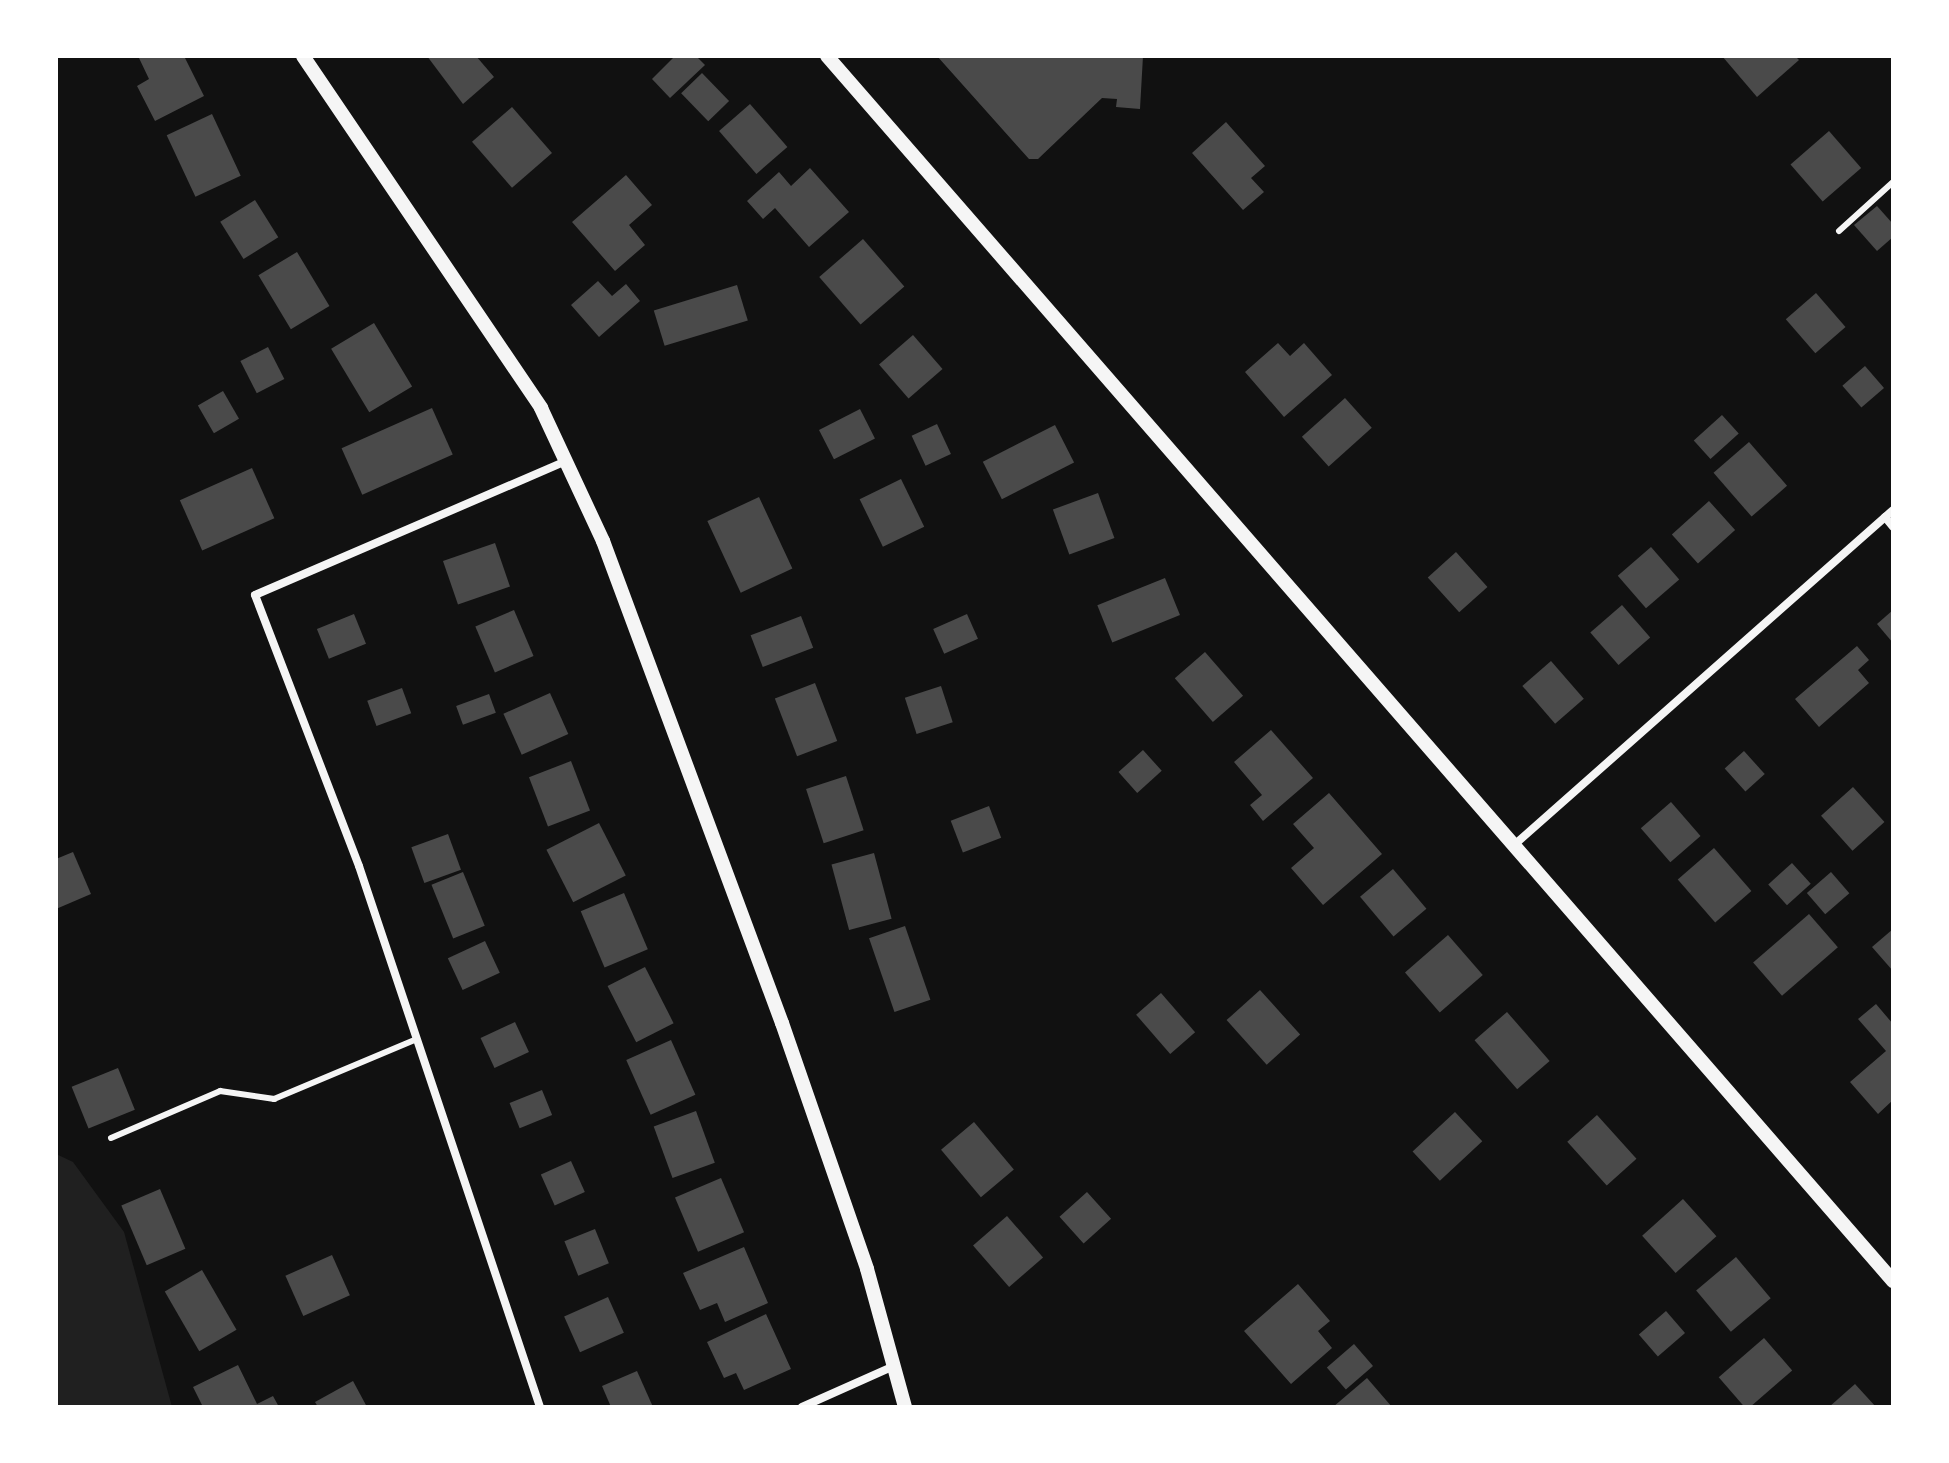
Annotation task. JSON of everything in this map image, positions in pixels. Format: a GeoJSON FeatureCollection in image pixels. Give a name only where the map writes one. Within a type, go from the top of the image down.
{"type":"FeatureCollection","features":[{"type":"Feature","properties":{"kind":"street"},"geometry":{"type":"LineString","coordinates":[[303,56],[504,349],[567,460],[603,541],[725,862],[867,1269],[905,1407]]}},
{"type":"Feature","properties":{"kind":"street"},"geometry":{"type":"LineString","coordinates":[[827,56],[1512,847],[1893,1281]]}},
{"type":"Feature","properties":{"kind":"street"},"geometry":{"type":"LineString","coordinates":[[540,1407],[359,866],[255,595],[567,460]]}},
{"type":"Feature","properties":{"kind":"street"},"geometry":{"type":"LineString","coordinates":[[1512,847],[1893,510]]}},
{"type":"Feature","properties":{"kind":"street"},"geometry":{"type":"LineString","coordinates":[[1885,517],[1893,527]]}},
{"type":"Feature","properties":{"kind":"street"},"geometry":{"type":"LineString","coordinates":[[802,1407],[895,1366]]}},
{"type":"Feature","properties":{"kind":"lane"},"geometry":{"type":"LineString","coordinates":[[1839,231],[1893,182]]}},
{"type":"Feature","properties":{"kind":"lane"},"geometry":{"type":"LineString","coordinates":[[111,1138],[220,1091],[274,1099],[417,1039]]}},
{"type":"Feature","properties":{"kind":"shaded area"},"geometry":{"type":"Polygon","coordinates":[[[56,1154],[73,1162],[124,1232],[172,1407],[56,1407],[56,1154]]]}},
{"type":"Feature","properties":{"kind":"building"},"geometry":{"type":"Polygon","coordinates":[[[184,56],[204,96],[155,121],[137,86],[149,79],[139,58],[184,56]]]}},
{"type":"Feature","properties":{"kind":"building"},"geometry":{"type":"Polygon","coordinates":[[[427,56],[476,56],[494,77],[463,104],[427,56]]]}},
{"type":"Feature","properties":{"kind":"building"},"geometry":{"type":"Polygon","coordinates":[[[675,56],[696,56],[705,65],[670,98],[652,79],[675,56]]]}},
{"type":"Feature","properties":{"kind":"building"},"geometry":{"type":"Polygon","coordinates":[[[937,56],[1143,56],[1140,109],[1116,107],[1117,99],[1102,98],[1038,159],[1029,159],[937,56]]]}},
{"type":"Feature","properties":{"kind":"building"},"geometry":{"type":"Polygon","coordinates":[[[1722,56],[1795,56],[1799,60],[1757,97],[1722,56]]]}},
{"type":"Feature","properties":{"kind":"building"},"geometry":{"type":"Polygon","coordinates":[[[702,73],[729,101],[708,121],[681,93],[702,73]]]}},
{"type":"Feature","properties":{"kind":"building"},"geometry":{"type":"Polygon","coordinates":[[[750,104],[787,147],[756,174],[719,131],[750,104]]]}},
{"type":"Feature","properties":{"kind":"building"},"geometry":{"type":"Polygon","coordinates":[[[512,107],[552,153],[512,188],[472,142],[512,107]]]}},
{"type":"Feature","properties":{"kind":"building"},"geometry":{"type":"Polygon","coordinates":[[[212,114],[241,176],[195,197],[167,135],[212,114]]]}},
{"type":"Feature","properties":{"kind":"building"},"geometry":{"type":"Polygon","coordinates":[[[1226,122],[1265,166],[1251,178],[1264,192],[1243,210],[1192,153],[1226,122]]]}},
{"type":"Feature","properties":{"kind":"building"},"geometry":{"type":"Polygon","coordinates":[[[1829,131],[1861,168],[1823,201],[1791,164],[1829,131]]]}},
{"type":"Feature","properties":{"kind":"building"},"geometry":{"type":"Polygon","coordinates":[[[810,168],[849,212],[809,247],[775,208],[763,219],[747,201],[779,172],[791,186],[810,168]]]}},
{"type":"Feature","properties":{"kind":"building"},"geometry":{"type":"Polygon","coordinates":[[[626,175],[652,205],[629,225],[645,245],[615,271],[572,222],[626,175]]]}},
{"type":"Feature","properties":{"kind":"building"},"geometry":{"type":"Polygon","coordinates":[[[255,200],[278,237],[244,259],[220,222],[255,200]]]}},
{"type":"Feature","properties":{"kind":"building"},"geometry":{"type":"Polygon","coordinates":[[[1877,206],[1893,224],[1893,237],[1877,251],[1854,225],[1877,206]]]}},
{"type":"Feature","properties":{"kind":"building"},"geometry":{"type":"Polygon","coordinates":[[[863,239],[904,287],[861,325],[819,277],[863,239]]]}},
{"type":"Feature","properties":{"kind":"building"},"geometry":{"type":"Polygon","coordinates":[[[297,252],[329,306],[291,329],[258,275],[297,252]]]}},
{"type":"Feature","properties":{"kind":"building"},"geometry":{"type":"Polygon","coordinates":[[[598,281],[612,296],[626,284],[640,301],[599,337],[571,305],[598,281]]]}},
{"type":"Feature","properties":{"kind":"building"},"geometry":{"type":"Polygon","coordinates":[[[737,285],[748,320],[665,346],[654,310],[737,285]]]}},
{"type":"Feature","properties":{"kind":"building"},"geometry":{"type":"Polygon","coordinates":[[[1816,293],[1846,327],[1815,353],[1786,319],[1816,293]]]}},
{"type":"Feature","properties":{"kind":"building"},"geometry":{"type":"Polygon","coordinates":[[[374,323],[412,386],[369,412],[331,349],[374,323]]]}},
{"type":"Feature","properties":{"kind":"building"},"geometry":{"type":"Polygon","coordinates":[[[913,335],[943,369],[909,398],[879,365],[913,335]]]}},
{"type":"Feature","properties":{"kind":"building"},"geometry":{"type":"Polygon","coordinates":[[[1278,343],[1290,356],[1304,343],[1332,375],[1284,417],[1245,372],[1278,343]]]}},
{"type":"Feature","properties":{"kind":"building"},"geometry":{"type":"Polygon","coordinates":[[[268,347],[284,379],[257,393],[240,361],[268,347]]]}},
{"type":"Feature","properties":{"kind":"building"},"geometry":{"type":"Polygon","coordinates":[[[1865,366],[1884,388],[1861,408],[1842,386],[1865,366]]]}},
{"type":"Feature","properties":{"kind":"building"},"geometry":{"type":"Polygon","coordinates":[[[223,391],[239,419],[214,433],[198,406],[223,391]]]}},
{"type":"Feature","properties":{"kind":"building"},"geometry":{"type":"Polygon","coordinates":[[[1345,398],[1372,428],[1329,467],[1302,437],[1345,398]]]}},
{"type":"Feature","properties":{"kind":"building"},"geometry":{"type":"Polygon","coordinates":[[[432,408],[453,455],[362,495],[342,448],[432,408]]]}},
{"type":"Feature","properties":{"kind":"building"},"geometry":{"type":"Polygon","coordinates":[[[860,409],[875,438],[834,459],[819,430],[860,409]]]}},
{"type":"Feature","properties":{"kind":"building"},"geometry":{"type":"Polygon","coordinates":[[[1722,415],[1739,434],[1710,459],[1694,440],[1722,415]]]}},
{"type":"Feature","properties":{"kind":"building"},"geometry":{"type":"Polygon","coordinates":[[[937,424],[951,454],[926,466],[912,436],[937,424]]]}},
{"type":"Feature","properties":{"kind":"building"},"geometry":{"type":"Polygon","coordinates":[[[1055,425],[1074,462],[1002,499],[983,462],[1055,425]]]}},
{"type":"Feature","properties":{"kind":"building"},"geometry":{"type":"Polygon","coordinates":[[[1749,442],[1787,486],[1752,517],[1714,473],[1749,442]]]}},
{"type":"Feature","properties":{"kind":"building"},"geometry":{"type":"Polygon","coordinates":[[[252,468],[274,518],[202,550],[180,500],[252,468]]]}},
{"type":"Feature","properties":{"kind":"building"},"geometry":{"type":"Polygon","coordinates":[[[901,479],[924,527],[883,547],[860,499],[901,479]]]}},
{"type":"Feature","properties":{"kind":"building"},"geometry":{"type":"Polygon","coordinates":[[[1098,493],[1114,538],[1069,555],[1053,509],[1098,493]]]}},
{"type":"Feature","properties":{"kind":"building"},"geometry":{"type":"Polygon","coordinates":[[[759,497],[792,569],[741,593],[707,521],[759,497]]]}},
{"type":"Feature","properties":{"kind":"building"},"geometry":{"type":"Polygon","coordinates":[[[1709,501],[1735,530],[1698,563],[1672,534],[1709,501]]]}},
{"type":"Feature","properties":{"kind":"building"},"geometry":{"type":"Polygon","coordinates":[[[495,543],[510,586],[458,604],[443,561],[495,543]]]}},
{"type":"Feature","properties":{"kind":"building"},"geometry":{"type":"Polygon","coordinates":[[[1651,547],[1679,579],[1646,608],[1618,576],[1651,547]]]}},
{"type":"Feature","properties":{"kind":"building"},"geometry":{"type":"Polygon","coordinates":[[[1456,552],[1487,587],[1459,612],[1428,577],[1456,552]]]}},
{"type":"Feature","properties":{"kind":"building"},"geometry":{"type":"Polygon","coordinates":[[[1165,578],[1180,615],[1112,642],[1097,605],[1165,578]]]}},
{"type":"Feature","properties":{"kind":"building"},"geometry":{"type":"Polygon","coordinates":[[[1622,605],[1650,637],[1619,665],[1590,633],[1622,605]]]}},
{"type":"Feature","properties":{"kind":"building"},"geometry":{"type":"Polygon","coordinates":[[[514,610],[534,656],[495,672],[475,626],[514,610]]]}},
{"type":"Feature","properties":{"kind":"building"},"geometry":{"type":"Polygon","coordinates":[[[1893,610],[1893,643],[1877,624],[1893,610]]]}},
{"type":"Feature","properties":{"kind":"building"},"geometry":{"type":"Polygon","coordinates":[[[354,614],[366,644],[329,659],[317,629],[354,614]]]}},
{"type":"Feature","properties":{"kind":"building"},"geometry":{"type":"Polygon","coordinates":[[[967,614],[978,639],[944,654],[933,629],[967,614]]]}},
{"type":"Feature","properties":{"kind":"building"},"geometry":{"type":"Polygon","coordinates":[[[801,616],[813,648],[763,667],[751,635],[801,616]]]}},
{"type":"Feature","properties":{"kind":"building"},"geometry":{"type":"Polygon","coordinates":[[[1857,646],[1869,660],[1858,670],[1869,683],[1819,727],[1795,699],[1857,646]]]}},
{"type":"Feature","properties":{"kind":"building"},"geometry":{"type":"Polygon","coordinates":[[[1205,652],[1243,696],[1213,722],[1175,678],[1205,652]]]}},
{"type":"Feature","properties":{"kind":"building"},"geometry":{"type":"Polygon","coordinates":[[[1551,661],[1584,699],[1555,724],[1522,686],[1551,661]]]}},
{"type":"Feature","properties":{"kind":"building"},"geometry":{"type":"Polygon","coordinates":[[[815,683],[837,741],[797,756],[775,698],[815,683]]]}},
{"type":"Feature","properties":{"kind":"building"},"geometry":{"type":"Polygon","coordinates":[[[941,686],[953,722],[917,734],[905,698],[941,686]]]}},
{"type":"Feature","properties":{"kind":"building"},"geometry":{"type":"Polygon","coordinates":[[[402,688],[411,713],[376,726],[367,701],[402,688]]]}},
{"type":"Feature","properties":{"kind":"building"},"geometry":{"type":"Polygon","coordinates":[[[550,693],[568,734],[522,755],[503,714],[550,693]]]}},
{"type":"Feature","properties":{"kind":"building"},"geometry":{"type":"Polygon","coordinates":[[[489,694],[496,713],[463,725],[456,706],[489,694]]]}},
{"type":"Feature","properties":{"kind":"building"},"geometry":{"type":"Polygon","coordinates":[[[1271,730],[1313,778],[1263,821],[1250,805],[1262,795],[1234,762],[1271,730]]]}},
{"type":"Feature","properties":{"kind":"building"},"geometry":{"type":"Polygon","coordinates":[[[1143,750],[1162,771],[1137,793],[1118,772],[1143,750]]]}},
{"type":"Feature","properties":{"kind":"building"},"geometry":{"type":"Polygon","coordinates":[[[1744,751],[1765,774],[1745,791],[1725,768],[1744,751]]]}},
{"type":"Feature","properties":{"kind":"building"},"geometry":{"type":"Polygon","coordinates":[[[571,761],[590,810],[548,827],[529,777],[571,761]]]}},
{"type":"Feature","properties":{"kind":"building"},"geometry":{"type":"Polygon","coordinates":[[[846,776],[864,830],[824,843],[806,789],[846,776]]]}},
{"type":"Feature","properties":{"kind":"building"},"geometry":{"type":"Polygon","coordinates":[[[1853,787],[1884,822],[1852,851],[1821,816],[1853,787]]]}},
{"type":"Feature","properties":{"kind":"building"},"geometry":{"type":"Polygon","coordinates":[[[1329,793],[1382,854],[1323,905],[1291,868],[1314,848],[1293,824],[1329,793]]]}},
{"type":"Feature","properties":{"kind":"building"},"geometry":{"type":"Polygon","coordinates":[[[1671,802],[1701,836],[1670,862],[1641,828],[1671,802]]]}},
{"type":"Feature","properties":{"kind":"building"},"geometry":{"type":"Polygon","coordinates":[[[989,806],[1001,838],[963,852],[951,821],[989,806]]]}},
{"type":"Feature","properties":{"kind":"building"},"geometry":{"type":"Polygon","coordinates":[[[599,823],[626,876],[573,902],[546,850],[599,823]]]}},
{"type":"Feature","properties":{"kind":"building"},"geometry":{"type":"Polygon","coordinates":[[[448,834],[461,870],[424,883],[411,847],[448,834]]]}},
{"type":"Feature","properties":{"kind":"building"},"geometry":{"type":"Polygon","coordinates":[[[1714,848],[1751,891],[1715,923],[1678,879],[1714,848]]]}},
{"type":"Feature","properties":{"kind":"building"},"geometry":{"type":"Polygon","coordinates":[[[73,852],[91,894],[56,909],[56,859],[73,852]]]}},
{"type":"Feature","properties":{"kind":"building"},"geometry":{"type":"Polygon","coordinates":[[[874,853],[892,919],[849,930],[831,864],[874,853]]]}},
{"type":"Feature","properties":{"kind":"building"},"geometry":{"type":"Polygon","coordinates":[[[1792,863],[1811,884],[1787,905],[1768,884],[1792,863]]]}},
{"type":"Feature","properties":{"kind":"building"},"geometry":{"type":"Polygon","coordinates":[[[1393,869],[1426,909],[1393,936],[1360,897],[1393,869]]]}},
{"type":"Feature","properties":{"kind":"building"},"geometry":{"type":"Polygon","coordinates":[[[463,872],[485,926],[453,939],[431,885],[463,872]]]}},
{"type":"Feature","properties":{"kind":"building"},"geometry":{"type":"Polygon","coordinates":[[[1831,872],[1849,893],[1825,914],[1807,893],[1831,872]]]}},
{"type":"Feature","properties":{"kind":"building"},"geometry":{"type":"Polygon","coordinates":[[[624,893],[648,949],[605,968],[581,911],[624,893]]]}},
{"type":"Feature","properties":{"kind":"building"},"geometry":{"type":"Polygon","coordinates":[[[1809,914],[1838,947],[1782,996],[1753,963],[1809,914]]]}},
{"type":"Feature","properties":{"kind":"building"},"geometry":{"type":"Polygon","coordinates":[[[905,926],[930,1000],[894,1012],[869,938],[905,926]]]}},
{"type":"Feature","properties":{"kind":"building"},"geometry":{"type":"Polygon","coordinates":[[[1893,929],[1893,971],[1872,947],[1893,929]]]}},
{"type":"Feature","properties":{"kind":"building"},"geometry":{"type":"Polygon","coordinates":[[[1448,935],[1483,975],[1440,1012],[1405,972],[1448,935]]]}},
{"type":"Feature","properties":{"kind":"building"},"geometry":{"type":"Polygon","coordinates":[[[485,941],[500,973],[463,990],[448,958],[485,941]]]}},
{"type":"Feature","properties":{"kind":"building"},"geometry":{"type":"Polygon","coordinates":[[[645,967],[674,1023],[636,1042],[608,986],[645,967]]]}},
{"type":"Feature","properties":{"kind":"building"},"geometry":{"type":"Polygon","coordinates":[[[1260,990],[1300,1035],[1267,1065],[1227,1020],[1260,990]]]}},
{"type":"Feature","properties":{"kind":"building"},"geometry":{"type":"Polygon","coordinates":[[[1161,993],[1195,1032],[1170,1054],[1136,1015],[1161,993]]]}},
{"type":"Feature","properties":{"kind":"building"},"geometry":{"type":"Polygon","coordinates":[[[1876,1004],[1893,1024],[1893,1100],[1878,1114],[1850,1082],[1886,1051],[1858,1019],[1876,1004]]]}},
{"type":"Feature","properties":{"kind":"building"},"geometry":{"type":"Polygon","coordinates":[[[1507,1012],[1550,1061],[1517,1089],[1475,1040],[1507,1012]]]}},
{"type":"Feature","properties":{"kind":"building"},"geometry":{"type":"Polygon","coordinates":[[[515,1022],[529,1052],[495,1068],[481,1038],[515,1022]]]}},
{"type":"Feature","properties":{"kind":"building"},"geometry":{"type":"Polygon","coordinates":[[[671,1040],[695,1095],[651,1115],[626,1060],[671,1040]]]}},
{"type":"Feature","properties":{"kind":"building"},"geometry":{"type":"Polygon","coordinates":[[[118,1068],[135,1110],[88,1128],[72,1087],[118,1068]]]}},
{"type":"Feature","properties":{"kind":"building"},"geometry":{"type":"Polygon","coordinates":[[[542,1090],[552,1115],[520,1128],[510,1103],[542,1090]]]}},
{"type":"Feature","properties":{"kind":"building"},"geometry":{"type":"Polygon","coordinates":[[[696,1111],[715,1163],[673,1178],[654,1126],[696,1111]]]}},
{"type":"Feature","properties":{"kind":"building"},"geometry":{"type":"Polygon","coordinates":[[[1455,1112],[1482,1141],[1440,1181],[1413,1152],[1455,1112]]]}},
{"type":"Feature","properties":{"kind":"building"},"geometry":{"type":"Polygon","coordinates":[[[1597,1115],[1636,1159],[1607,1186],[1567,1142],[1597,1115]]]}},
{"type":"Feature","properties":{"kind":"building"},"geometry":{"type":"Polygon","coordinates":[[[974,1122],[1014,1169],[981,1197],[941,1150],[974,1122]]]}},
{"type":"Feature","properties":{"kind":"building"},"geometry":{"type":"Polygon","coordinates":[[[571,1161],[585,1192],[555,1205],[541,1174],[571,1161]]]}},
{"type":"Feature","properties":{"kind":"building"},"geometry":{"type":"Polygon","coordinates":[[[721,1178],[744,1232],[698,1252],[675,1198],[721,1178]]]}},
{"type":"Feature","properties":{"kind":"building"},"geometry":{"type":"Polygon","coordinates":[[[160,1189],[185,1249],[147,1265],[121,1205],[160,1189]]]}},
{"type":"Feature","properties":{"kind":"building"},"geometry":{"type":"Polygon","coordinates":[[[1087,1192],[1111,1219],[1084,1244],[1060,1217],[1087,1192]]]}},
{"type":"Feature","properties":{"kind":"building"},"geometry":{"type":"Polygon","coordinates":[[[1683,1199],[1716,1236],[1676,1273],[1642,1236],[1683,1199]]]}},
{"type":"Feature","properties":{"kind":"building"},"geometry":{"type":"Polygon","coordinates":[[[1007,1216],[1043,1258],[1009,1287],[973,1246],[1007,1216]]]}},
{"type":"Feature","properties":{"kind":"building"},"geometry":{"type":"Polygon","coordinates":[[[595,1229],[609,1263],[578,1276],[564,1241],[595,1229]]]}},
{"type":"Feature","properties":{"kind":"building"},"geometry":{"type":"Polygon","coordinates":[[[744,1247],[768,1303],[725,1322],[717,1303],[700,1310],[683,1273],[744,1247]]]}},
{"type":"Feature","properties":{"kind":"building"},"geometry":{"type":"Polygon","coordinates":[[[332,1255],[350,1295],[303,1316],[285,1276],[332,1255]]]}},
{"type":"Feature","properties":{"kind":"building"},"geometry":{"type":"Polygon","coordinates":[[[1736,1257],[1771,1298],[1731,1332],[1696,1290],[1736,1257]]]}},
{"type":"Feature","properties":{"kind":"building"},"geometry":{"type":"Polygon","coordinates":[[[202,1270],[236,1330],[199,1351],[165,1292],[202,1270]]]}},
{"type":"Feature","properties":{"kind":"building"},"geometry":{"type":"Polygon","coordinates":[[[1298,1284],[1330,1321],[1318,1331],[1332,1348],[1291,1384],[1244,1331],[1298,1284]]]}},
{"type":"Feature","properties":{"kind":"building"},"geometry":{"type":"Polygon","coordinates":[[[608,1297],[624,1333],[580,1352],[564,1317],[608,1297]]]}},
{"type":"Feature","properties":{"kind":"building"},"geometry":{"type":"Polygon","coordinates":[[[1666,1311],[1685,1333],[1658,1357],[1639,1335],[1666,1311]]]}},
{"type":"Feature","properties":{"kind":"building"},"geometry":{"type":"Polygon","coordinates":[[[766,1314],[791,1369],[744,1390],[736,1373],[724,1378],[707,1342],[766,1314]]]}},
{"type":"Feature","properties":{"kind":"building"},"geometry":{"type":"Polygon","coordinates":[[[1764,1338],[1792,1370],[1750,1407],[1744,1407],[1719,1377],[1764,1338]]]}},
{"type":"Feature","properties":{"kind":"building"},"geometry":{"type":"Polygon","coordinates":[[[1354,1344],[1373,1366],[1346,1390],[1327,1368],[1354,1344]]]}},
{"type":"Feature","properties":{"kind":"building"},"geometry":{"type":"Polygon","coordinates":[[[238,1365],[257,1404],[273,1396],[279,1407],[203,1407],[193,1387],[238,1365]]]}},
{"type":"Feature","properties":{"kind":"building"},"geometry":{"type":"Polygon","coordinates":[[[637,1371],[653,1407],[611,1407],[602,1386],[637,1371]]]}},
{"type":"Feature","properties":{"kind":"building"},"geometry":{"type":"Polygon","coordinates":[[[1367,1378],[1392,1407],[1333,1407],[1367,1378]]]}},
{"type":"Feature","properties":{"kind":"building"},"geometry":{"type":"Polygon","coordinates":[[[353,1381],[367,1407],[318,1407],[315,1402],[353,1381]]]}},
{"type":"Feature","properties":{"kind":"building"},"geometry":{"type":"Polygon","coordinates":[[[1855,1384],[1876,1407],[1829,1407],[1855,1384]]]}}]}
